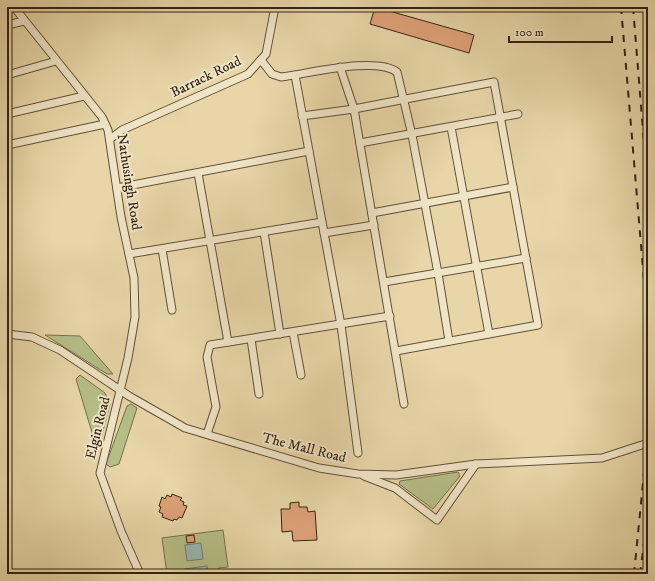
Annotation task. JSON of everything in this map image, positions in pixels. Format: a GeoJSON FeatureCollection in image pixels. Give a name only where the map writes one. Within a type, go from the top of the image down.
{"type":"FeatureCollection","features":[{"type":"Feature","properties":{"kind":"street","name":"Nathusingh Road"},"geometry":{"type":"LineString","coordinates":[[14,7],[105,124],[110,139],[117,188],[134,278],[135,317],[121,390]]}},
{"type":"Feature","properties":{"kind":"street","name":"Barrack Road"},"geometry":{"type":"LineString","coordinates":[[110,139],[122,130],[248,74],[266,54],[275,7]]}},
{"type":"Feature","properties":{"kind":"street"},"geometry":{"type":"LineString","coordinates":[[7,25],[24,21]]}},
{"type":"Feature","properties":{"kind":"street"},"geometry":{"type":"LineString","coordinates":[[261,60],[272,74],[281,77],[340,67],[364,66],[392,68],[397,72],[402,99],[412,135],[449,341]]}},
{"type":"Feature","properties":{"kind":"street"},"geometry":{"type":"LineString","coordinates":[[7,75],[56,61]]}},
{"type":"Feature","properties":{"kind":"street"},"geometry":{"type":"LineString","coordinates":[[340,67],[354,108],[404,404]]}},
{"type":"Feature","properties":{"kind":"street"},"geometry":{"type":"LineString","coordinates":[[295,75],[341,325],[358,453]]}},
{"type":"Feature","properties":{"kind":"street"},"geometry":{"type":"LineString","coordinates":[[302,116],[494,82],[538,325],[396,351]]}},
{"type":"Feature","properties":{"kind":"street"},"geometry":{"type":"LineString","coordinates":[[7,114],[84,96]]}},
{"type":"Feature","properties":{"kind":"street"},"geometry":{"type":"LineString","coordinates":[[360,143],[501,119],[518,114]]}},
{"type":"Feature","properties":{"kind":"street"},"geometry":{"type":"LineString","coordinates":[[7,145],[105,124]]}},
{"type":"Feature","properties":{"kind":"street"},"geometry":{"type":"LineString","coordinates":[[451,127],[489,334]]}},
{"type":"Feature","properties":{"kind":"street"},"geometry":{"type":"LineString","coordinates":[[117,188],[309,151]]}},
{"type":"Feature","properties":{"kind":"street"},"geometry":{"type":"LineString","coordinates":[[198,173],[228,342]]}},
{"type":"Feature","properties":{"kind":"street"},"geometry":{"type":"LineString","coordinates":[[372,213],[514,188]]}},
{"type":"Feature","properties":{"kind":"street"},"geometry":{"type":"LineString","coordinates":[[129,254],[322,222]]}},
{"type":"Feature","properties":{"kind":"street"},"geometry":{"type":"LineString","coordinates":[[324,233],[374,226]]}},
{"type":"Feature","properties":{"kind":"street"},"geometry":{"type":"LineString","coordinates":[[264,232],[280,334]]}},
{"type":"Feature","properties":{"kind":"street"},"geometry":{"type":"LineString","coordinates":[[162,249],[172,310]]}},
{"type":"Feature","properties":{"kind":"street"},"geometry":{"type":"LineString","coordinates":[[384,282],[526,258]]}},
{"type":"Feature","properties":{"kind":"street"},"geometry":{"type":"LineString","coordinates":[[207,434],[216,407],[207,357],[210,345],[390,316]]}},
{"type":"Feature","properties":{"kind":"street"},"geometry":{"type":"LineString","coordinates":[[293,332],[301,375]]}},
{"type":"Feature","properties":{"kind":"street","name":"The Mall Road"},"geometry":{"type":"LineString","coordinates":[[7,334],[32,337],[60,350],[96,375],[185,428],[319,468],[358,474],[396,475],[476,464],[602,458],[622,453],[648,443]]}},
{"type":"Feature","properties":{"kind":"street"},"geometry":{"type":"LineString","coordinates":[[251,339],[259,394]]}},
{"type":"Feature","properties":{"kind":"street","name":"Elgin Road"},"geometry":{"type":"LineString","coordinates":[[121,390],[100,473],[121,531],[140,574]]}},
{"type":"Feature","properties":{"kind":"street"},"geometry":{"type":"LineString","coordinates":[[358,474],[395,488],[437,520],[476,464]]}},
{"type":"Feature","properties":{"kind":"green space"},"geometry":{"type":"Polygon","coordinates":[[[45,335],[80,336],[113,374],[107,374],[45,335]]]}},
{"type":"Feature","properties":{"kind":"green space"},"geometry":{"type":"Polygon","coordinates":[[[80,375],[105,393],[110,404],[101,439],[96,446],[76,379],[80,375]]]}},
{"type":"Feature","properties":{"kind":"green space"},"geometry":{"type":"Polygon","coordinates":[[[131,404],[137,408],[119,464],[110,467],[106,464],[127,406],[131,404]]]}},
{"type":"Feature","properties":{"kind":"green space"},"geometry":{"type":"Polygon","coordinates":[[[458,472],[460,476],[433,509],[399,484],[400,481],[458,472]]]}},
{"type":"Feature","properties":{"kind":"green space"},"geometry":{"type":"Polygon","coordinates":[[[223,530],[228,567],[219,568],[220,574],[167,574],[162,538],[223,530]]]}},
{"type":"Feature","properties":{"kind":"water"},"geometry":{"type":"Polygon","coordinates":[[[201,543],[203,559],[187,561],[185,545],[201,543]]]}},
{"type":"Feature","properties":{"kind":"water"},"geometry":{"type":"Polygon","coordinates":[[[207,566],[208,574],[184,574],[184,569],[207,566]]]}},
{"type":"Feature","properties":{"kind":"building"},"geometry":{"type":"Polygon","coordinates":[[[375,7],[474,35],[469,53],[370,24],[375,7]]]}},
{"type":"Feature","properties":{"kind":"building"},"geometry":{"type":"Polygon","coordinates":[[[172,494],[182,498],[180,500],[184,502],[183,505],[187,506],[182,518],[179,517],[177,520],[174,519],[173,521],[162,517],[163,514],[159,512],[162,497],[165,499],[167,495],[171,497],[172,494]]]}},
{"type":"Feature","properties":{"kind":"building"},"geometry":{"type":"Polygon","coordinates":[[[299,502],[299,507],[307,507],[308,512],[315,511],[317,540],[293,541],[292,531],[282,532],[281,509],[290,509],[290,503],[299,502]]]}},
{"type":"Feature","properties":{"kind":"building"},"geometry":{"type":"Polygon","coordinates":[[[194,535],[195,542],[187,543],[186,536],[194,535]]]}},
{"type":"Feature","properties":{"kind":"railway"},"geometry":{"type":"LineString","coordinates":[[621,7],[648,328]]}},
{"type":"Feature","properties":{"kind":"railway"},"geometry":{"type":"LineString","coordinates":[[633,7],[648,192]]}},
{"type":"Feature","properties":{"kind":"railway"},"geometry":{"type":"LineString","coordinates":[[634,574],[648,432]]}},
{"type":"Feature","properties":{"kind":"railway"},"geometry":{"type":"LineString","coordinates":[[640,574],[648,512]]}}]}
